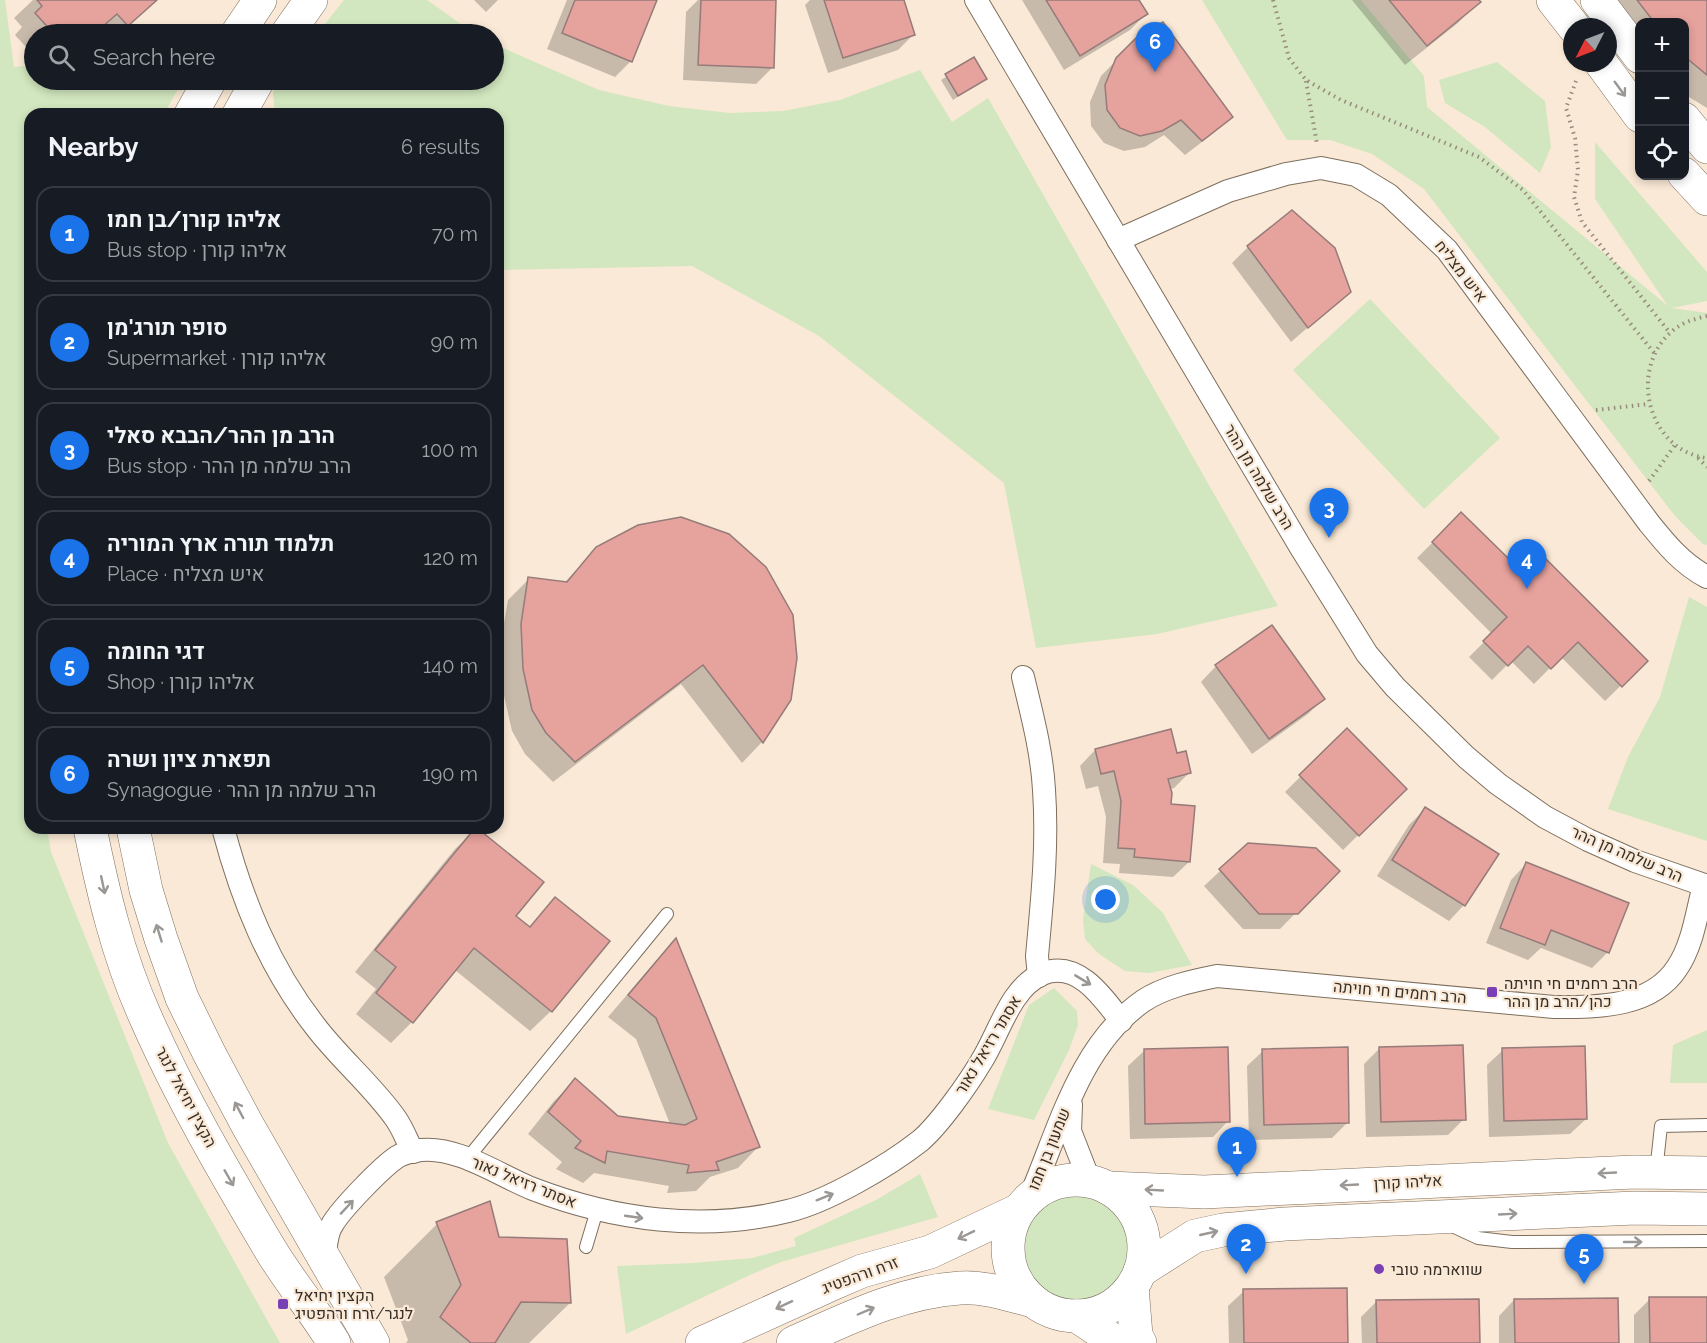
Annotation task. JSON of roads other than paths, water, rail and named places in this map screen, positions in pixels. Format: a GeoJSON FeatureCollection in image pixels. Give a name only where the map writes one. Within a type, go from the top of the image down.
{"type":"FeatureCollection","features":[{"type":"Feature","properties":{"kind":"street"},"geometry":{"type":"LineString","coordinates":[[244,24],[260,0]]}},
{"type":"Feature","properties":{"kind":"street"},"geometry":{"type":"LineString","coordinates":[[294,24],[311,0]]}},
{"type":"Feature","properties":{"kind":"street","name":"הרב שלמה מן ההר"},"geometry":{"type":"LineString","coordinates":[[975,0],[1306,557],[1367,654],[1395,687],[1466,757],[1498,784],[1545,817],[1635,861],[1705,885]]}},
{"type":"Feature","properties":{"kind":"street"},"geometry":{"type":"LineString","coordinates":[[1553,0],[1567,18]]}},
{"type":"Feature","properties":{"kind":"street"},"geometry":{"type":"LineString","coordinates":[[1596,0],[1635,51]]}},
{"type":"Feature","properties":{"kind":"street"},"geometry":{"type":"LineString","coordinates":[[1594,72],[1635,111]]}},
{"type":"Feature","properties":{"kind":"street"},"geometry":{"type":"LineString","coordinates":[[194,108],[204,90]]}},
{"type":"Feature","properties":{"kind":"street"},"geometry":{"type":"LineString","coordinates":[[242,108],[252,90]]}},
{"type":"Feature","properties":{"kind":"street"},"geometry":{"type":"LineString","coordinates":[[1689,125],[1707,147]]}},
{"type":"Feature","properties":{"kind":"street","name":"איש מצליח"},"geometry":{"type":"LineString","coordinates":[[1118,240],[1228,191],[1286,174],[1321,168],[1356,175],[1389,195],[1447,250],[1672,551],[1695,571],[1707,577]]}},
{"type":"Feature","properties":{"kind":"street"},"geometry":{"type":"LineString","coordinates":[[1689,179],[1707,199]]}},
{"type":"Feature","properties":{"kind":"street"},"geometry":{"type":"LineString","coordinates":[[1023,677],[1038,739],[1044,789],[1046,834],[1037,956],[1039,976],[1044,973],[1063,971],[1082,978],[1105,999],[1121,1021]]}},
{"type":"Feature","properties":{"kind":"street","name":"הקצין יחיאל לנגר"},"geometry":{"type":"LineString","coordinates":[[91,834],[106,900],[121,952],[144,1014],[171,1072],[271,1251],[334,1343]]}},
{"type":"Feature","properties":{"kind":"street"},"geometry":{"type":"LineString","coordinates":[[134,834],[160,939],[182,998],[248,1126],[373,1343]]}},
{"type":"Feature","properties":{"kind":"street"},"geometry":{"type":"LineString","coordinates":[[225,834],[233,867],[272,962],[316,1028],[396,1120],[412,1152]]}},
{"type":"Feature","properties":{"kind":"street","name":"הרב רחמים חי חויתה"},"geometry":{"type":"LineString","coordinates":[[1072,1091],[1097,1049],[1121,1021],[1144,1001],[1183,983],[1217,976],[1554,1007],[1590,1007],[1637,999],[1659,988],[1677,969],[1687,948],[1705,885]]}},
{"type":"Feature","properties":{"kind":"street","name":"אסתר רזיאל נאור"},"geometry":{"type":"LineString","coordinates":[[324,1259],[330,1227],[341,1213],[385,1167],[400,1155],[422,1150],[438,1151],[467,1159],[530,1188],[570,1203],[650,1219],[713,1222],[790,1211],[839,1191],[882,1167],[921,1140],[954,1102],[981,1062],[1026,982],[1039,976]]}},
{"type":"Feature","properties":{"kind":"street","name":"שמעון בן חמו"},"geometry":{"type":"LineString","coordinates":[[1072,1091],[1070,1131],[1086,1172],[1102,1185]]}},
{"type":"Feature","properties":{"kind":"street","name":"שמעון בן חמו"},"geometry":{"type":"LineString","coordinates":[[1024,1203],[1072,1091]]}},
{"type":"Feature","properties":{"kind":"street","name":"אליהו קורן"},"geometry":{"type":"LineString","coordinates":[[1102,1185],[1204,1192],[1656,1172],[1707,1173]]}},
{"type":"Feature","properties":{"kind":"street"},"geometry":{"type":"LineString","coordinates":[[1140,1343],[1136,1335],[1136,1279],[1144,1252],[1142,1233],[1135,1215],[1124,1199],[1102,1185],[1072,1179],[1049,1184],[1024,1203],[1010,1228],[1007,1248],[1010,1268],[1019,1286],[1033,1301],[1046,1310],[1061,1315],[1077,1316],[1108,1309],[1121,1299],[1136,1279],[1195,1236],[1224,1230],[1285,1224],[1635,1208],[1707,1209]]}},
{"type":"Feature","properties":{"kind":"street","name":"זרח ורהפטיג"},"geometry":{"type":"LineString","coordinates":[[702,1343],[862,1271],[930,1252],[1024,1203]]}},
{"type":"Feature","properties":{"kind":"street"},"geometry":{"type":"LineString","coordinates":[[794,1343],[875,1307],[929,1293],[960,1288],[982,1289],[1033,1301]]}},
{"type":"Feature","properties":{"kind":"street"},"geometry":{"type":"LineString","coordinates":[[1077,1316],[1117,1343]]}},
{"type":"Feature","properties":{"kind":"lane"},"geometry":{"type":"LineString","coordinates":[[467,1159],[667,914]]}},
{"type":"Feature","properties":{"kind":"lane"},"geometry":{"type":"LineString","coordinates":[[1656,1172],[1662,1126],[1707,1125]]}},
{"type":"Feature","properties":{"kind":"lane"},"geometry":{"type":"LineString","coordinates":[[586,1247],[597,1210]]}},
{"type":"Feature","properties":{"kind":"lane"},"geometry":{"type":"LineString","coordinates":[[1433,1217],[1478,1238],[1512,1242],[1707,1241]]}},
{"type":"Feature","properties":{"kind":"place","name":"תפארת ציון ושרה"},"geometry":{"type":"Point","coordinates":[1155,72]}},
{"type":"Feature","properties":{"kind":"place","name":"הרב מן ההר/הבבא סאלי"},"geometry":{"type":"Point","coordinates":[1329,538]}},
{"type":"Feature","properties":{"kind":"place","name":"תלמוד תורה ארץ המוריה"},"geometry":{"type":"Point","coordinates":[1527,589]}},
{"type":"Feature","properties":{"kind":"place","name":"הרב רחמים חי חויתה כהן/הרב מן ההר"},"geometry":{"type":"Point","coordinates":[1492,992]}},
{"type":"Feature","properties":{"kind":"place","name":"אליהו קורן/בן חמו"},"geometry":{"type":"Point","coordinates":[1237,1177]}},
{"type":"Feature","properties":{"kind":"place","name":"שווארמה טובי"},"geometry":{"type":"Point","coordinates":[1379,1269]}},
{"type":"Feature","properties":{"kind":"place","name":"סופר תורג'מן"},"geometry":{"type":"Point","coordinates":[1246,1274]}},
{"type":"Feature","properties":{"kind":"place","name":"דגי החומה"},"geometry":{"type":"Point","coordinates":[1584,1284]}},
{"type":"Feature","properties":{"kind":"place","name":"הקצין יחיאל לנגר/זרח ורהפטיג"},"geometry":{"type":"Point","coordinates":[283,1304]}}]}
